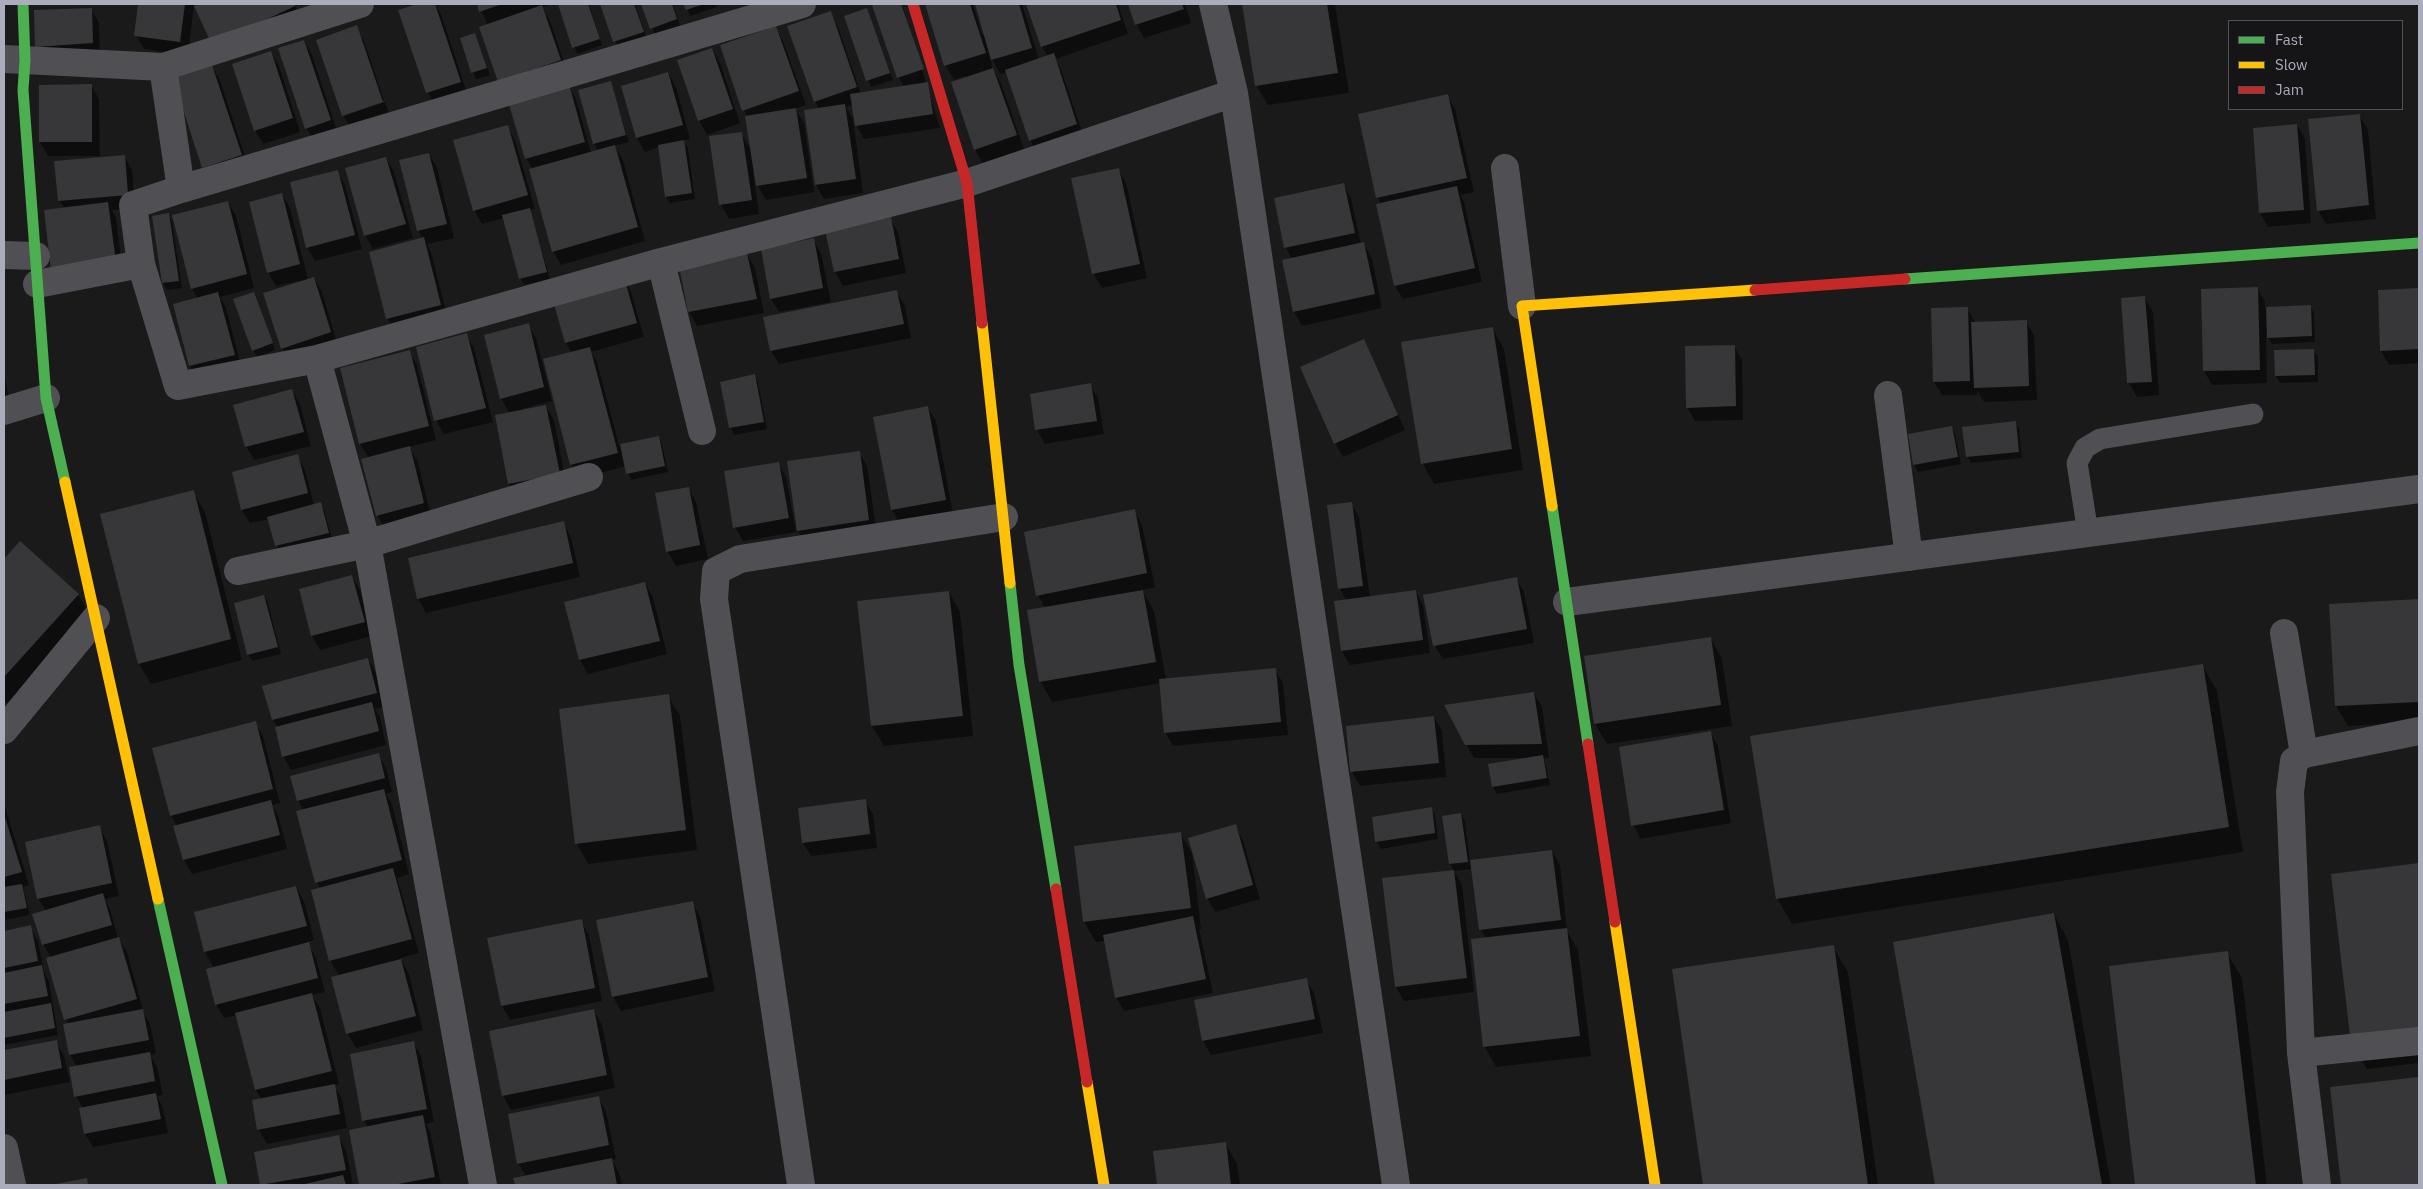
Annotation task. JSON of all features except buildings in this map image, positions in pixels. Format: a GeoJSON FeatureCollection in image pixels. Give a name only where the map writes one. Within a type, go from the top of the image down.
{"type":"FeatureCollection","features":[{"type":"Feature","properties":{"kind":"street"},"geometry":{"type":"LineString","coordinates":[[24,4],[15,59],[23,90],[46,398],[222,1185]]}},
{"type":"Feature","properties":{"kind":"street"},"geometry":{"type":"LineString","coordinates":[[15,59],[163,67],[360,4]]}},
{"type":"Feature","properties":{"kind":"street"},"geometry":{"type":"LineString","coordinates":[[802,4],[180,189],[133,205],[141,264],[178,386],[318,359],[661,262],[967,183],[1234,93]]}},
{"type":"Feature","properties":{"kind":"street"},"geometry":{"type":"LineString","coordinates":[[913,4],[967,183],[1020,665],[1104,1185]]}},
{"type":"Feature","properties":{"kind":"street"},"geometry":{"type":"LineString","coordinates":[[1213,4],[1234,93],[1396,1185]]}},
{"type":"Feature","properties":{"kind":"street"},"geometry":{"type":"LineString","coordinates":[[163,67],[180,189]]}},
{"type":"Feature","properties":{"kind":"street"},"geometry":{"type":"LineString","coordinates":[[1505,168],[1522,306],[1655,1185]]}},
{"type":"Feature","properties":{"kind":"street"},"geometry":{"type":"LineString","coordinates":[[1522,306],[2419,243]]}},
{"type":"Feature","properties":{"kind":"street"},"geometry":{"type":"LineString","coordinates":[[4,255],[36,256]]}},
{"type":"Feature","properties":{"kind":"street"},"geometry":{"type":"LineString","coordinates":[[661,262],[702,431]]}},
{"type":"Feature","properties":{"kind":"street"},"geometry":{"type":"LineString","coordinates":[[37,284],[141,264]]}},
{"type":"Feature","properties":{"kind":"street"},"geometry":{"type":"LineString","coordinates":[[318,359],[367,544],[483,1185]]}},
{"type":"Feature","properties":{"kind":"street"},"geometry":{"type":"LineString","coordinates":[[1888,395],[1909,557]]}},
{"type":"Feature","properties":{"kind":"street"},"geometry":{"type":"LineString","coordinates":[[4,411],[46,398]]}},
{"type":"Feature","properties":{"kind":"street"},"geometry":{"type":"LineString","coordinates":[[238,572],[367,544],[589,477]]}},
{"type":"Feature","properties":{"kind":"street"},"geometry":{"type":"LineString","coordinates":[[1567,602],[2419,489]]}},
{"type":"Feature","properties":{"kind":"street"},"geometry":{"type":"LineString","coordinates":[[801,1185],[714,599],[716,571],[740,559],[1004,517]]}},
{"type":"Feature","properties":{"kind":"street"},"geometry":{"type":"LineString","coordinates":[[4,730],[96,618]]}},
{"type":"Feature","properties":{"kind":"street"},"geometry":{"type":"LineString","coordinates":[[2284,633],[2304,754]]}},
{"type":"Feature","properties":{"kind":"street"},"geometry":{"type":"LineString","coordinates":[[2317,1185],[2301,1053],[2290,792],[2294,761],[2304,754],[2419,731]]}},
{"type":"Feature","properties":{"kind":"street"},"geometry":{"type":"LineString","coordinates":[[2301,1053],[2419,1041]]}},
{"type":"Feature","properties":{"kind":"street"},"geometry":{"type":"LineString","coordinates":[[4,1148],[12,1185]]}},
{"type":"Feature","properties":{"kind":"lane"},"geometry":{"type":"LineString","coordinates":[[2088,534],[2076,463],[2085,448],[2100,439],[2253,414]]}},
{"type":"Feature","properties":{"kind":"traffic: fast"},"geometry":{"type":"LineString","coordinates":[[23,4],[25,60],[23,90],[46,398],[65,482]]}},
{"type":"Feature","properties":{"kind":"traffic: fast"},"geometry":{"type":"LineString","coordinates":[[1905,279],[2419,243]]}},
{"type":"Feature","properties":{"kind":"traffic: fast"},"geometry":{"type":"LineString","coordinates":[[1552,506],[1588,744]]}},
{"type":"Feature","properties":{"kind":"traffic: fast"},"geometry":{"type":"LineString","coordinates":[[1010,583],[1019,665],[1056,889]]}},
{"type":"Feature","properties":{"kind":"traffic: fast"},"geometry":{"type":"LineString","coordinates":[[158,899],[222,1185]]}},
{"type":"Feature","properties":{"kind":"traffic: slow"},"geometry":{"type":"LineString","coordinates":[[1552,506],[1522,306],[1755,290]]}},
{"type":"Feature","properties":{"kind":"traffic: slow"},"geometry":{"type":"LineString","coordinates":[[982,323],[1010,583]]}},
{"type":"Feature","properties":{"kind":"traffic: slow"},"geometry":{"type":"LineString","coordinates":[[65,482],[158,899]]}},
{"type":"Feature","properties":{"kind":"traffic: slow"},"geometry":{"type":"LineString","coordinates":[[1615,922],[1655,1185]]}},
{"type":"Feature","properties":{"kind":"traffic: slow"},"geometry":{"type":"LineString","coordinates":[[1087,1082],[1104,1185]]}},
{"type":"Feature","properties":{"kind":"traffic: jam"},"geometry":{"type":"LineString","coordinates":[[913,4],[967,183],[982,323]]}},
{"type":"Feature","properties":{"kind":"traffic: jam"},"geometry":{"type":"LineString","coordinates":[[1755,290],[1905,279]]}},
{"type":"Feature","properties":{"kind":"traffic: jam"},"geometry":{"type":"LineString","coordinates":[[1588,744],[1615,922]]}},
{"type":"Feature","properties":{"kind":"traffic: jam"},"geometry":{"type":"LineString","coordinates":[[1056,889],[1087,1082]]}}]}
